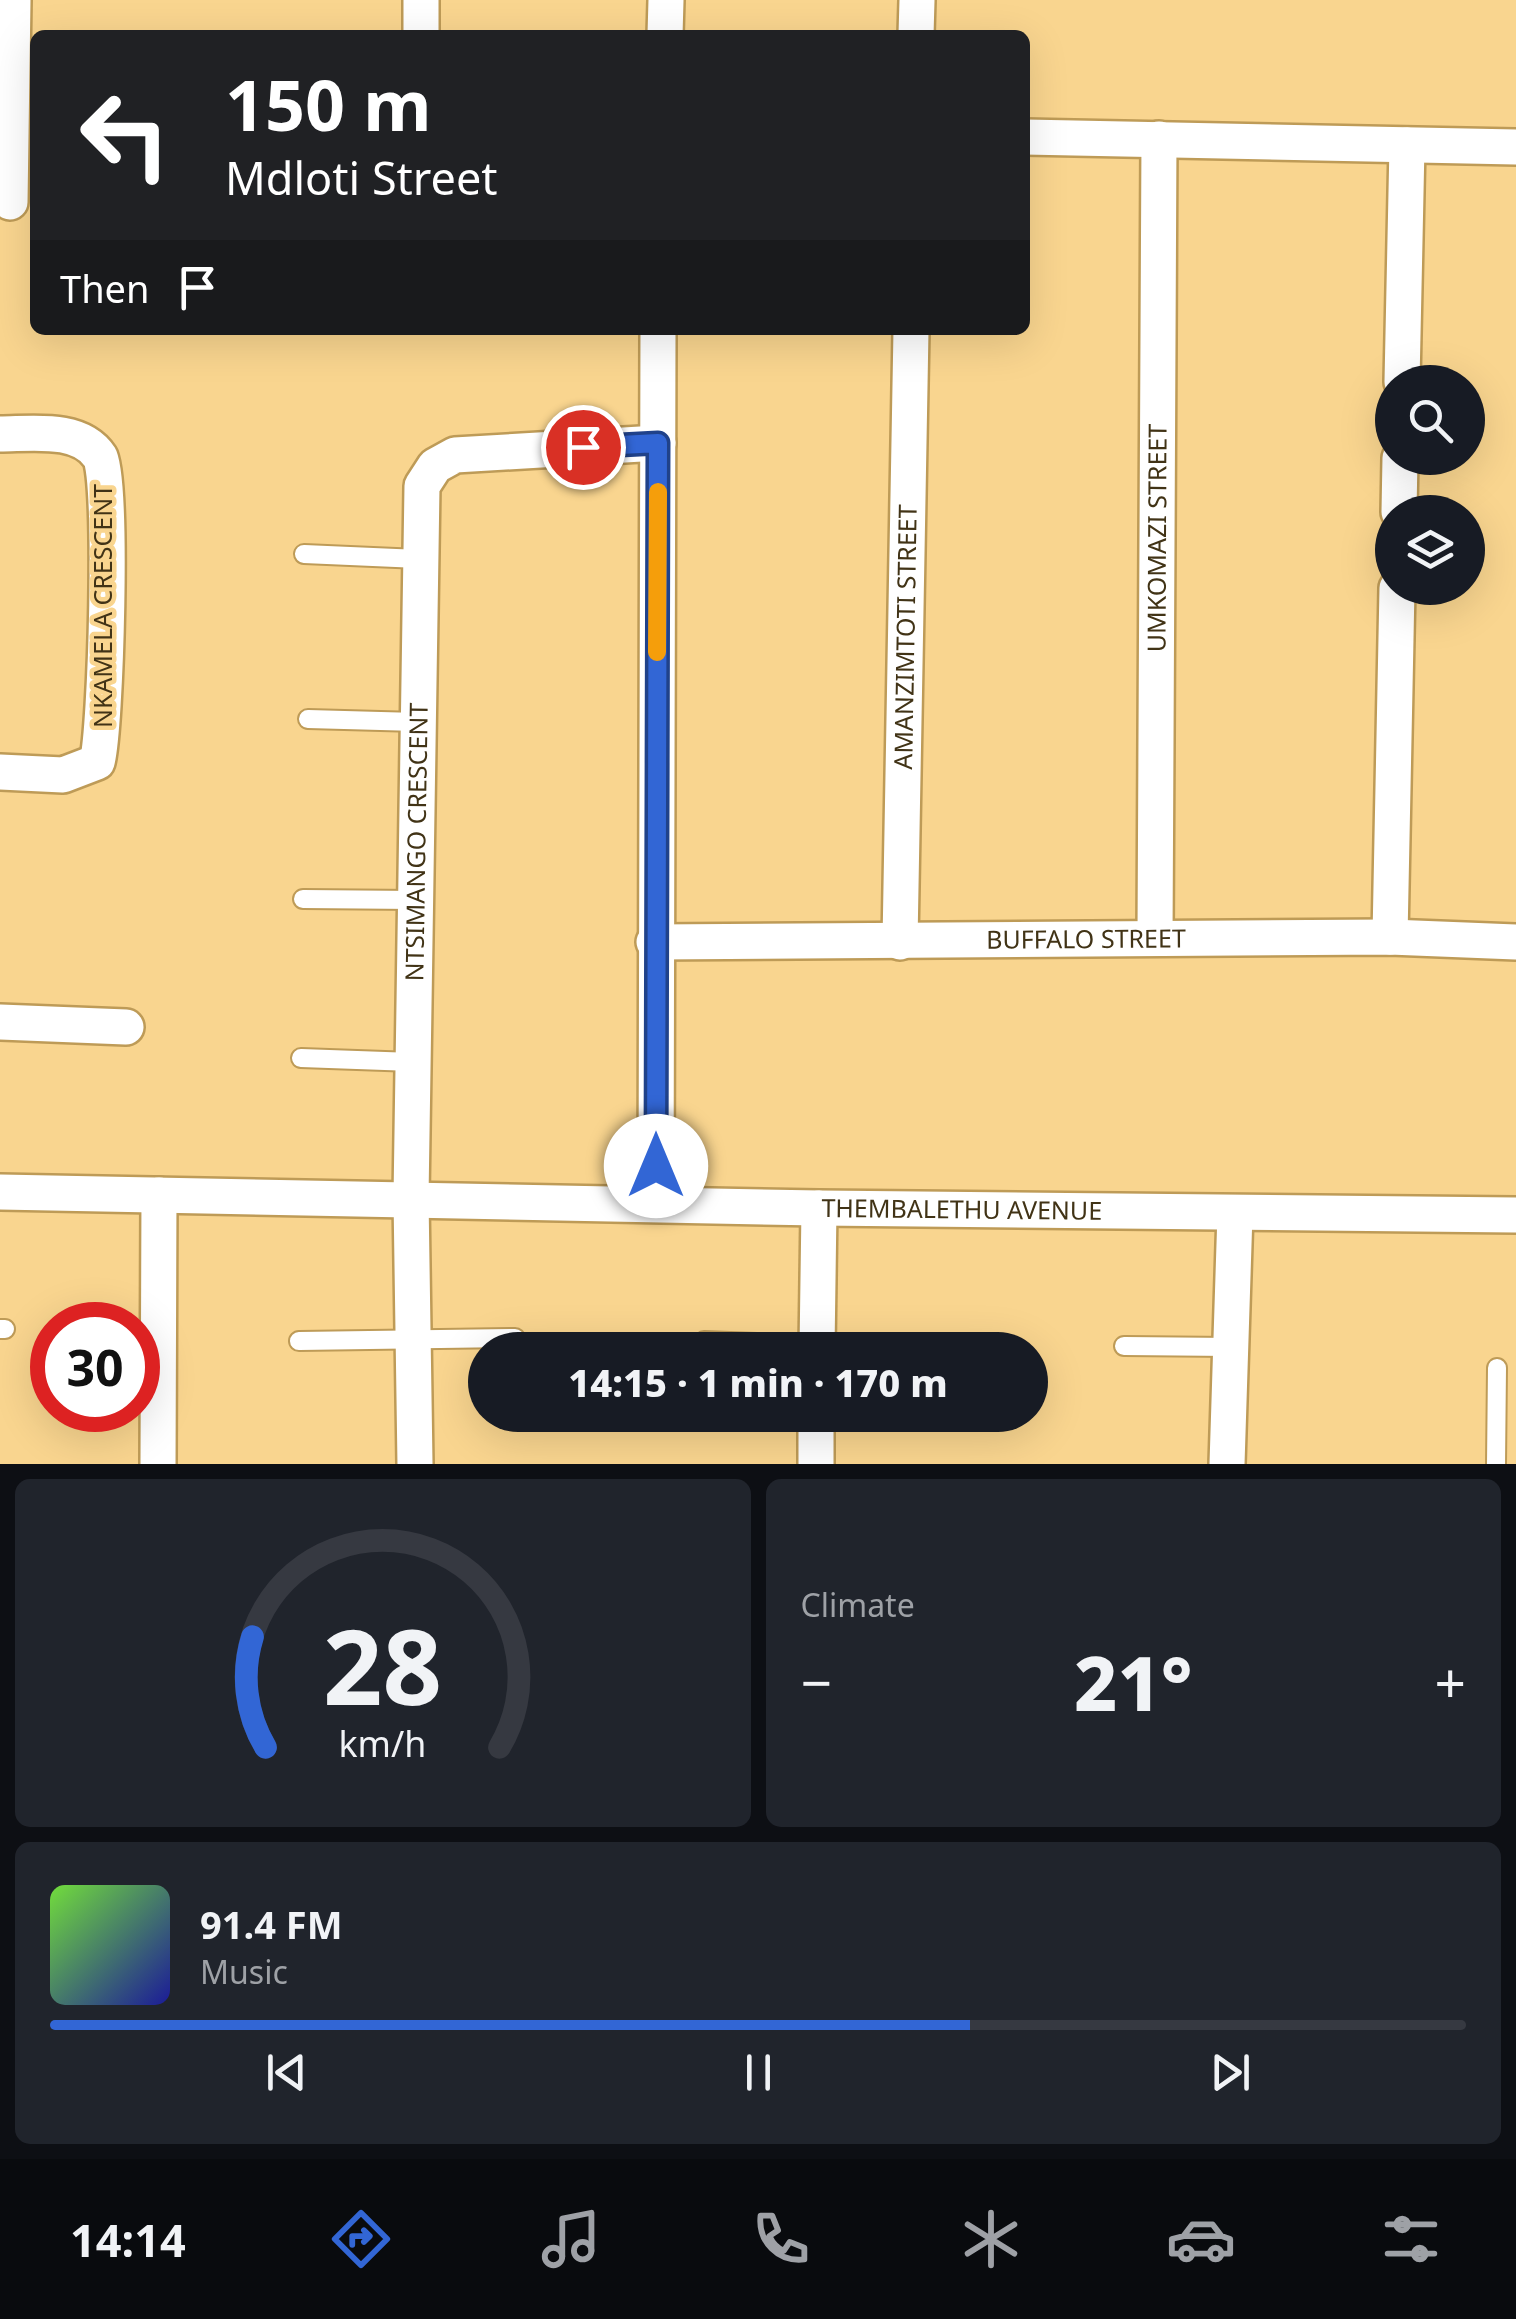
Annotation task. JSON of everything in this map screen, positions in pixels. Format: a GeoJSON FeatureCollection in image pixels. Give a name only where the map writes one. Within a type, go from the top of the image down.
{"type":"FeatureCollection","features":[{"type":"Feature","properties":{"kind":"street"},"geometry":{"type":"LineString","coordinates":[[13,0],[15,202]]}},
{"type":"Feature","properties":{"kind":"street"},"geometry":{"type":"LineString","coordinates":[[421,0],[421,30]]}},
{"type":"Feature","properties":{"kind":"street"},"geometry":{"type":"LineString","coordinates":[[665,30],[666,0]]}},
{"type":"Feature","properties":{"kind":"street"},"geometry":{"type":"LineString","coordinates":[[916,30],[917,0]]}},
{"type":"Feature","properties":{"kind":"street"},"geometry":{"type":"LineString","coordinates":[[1030,137],[1516,147]]}},
{"type":"Feature","properties":{"kind":"street","name":"UMKOMAZI STREET"},"geometry":{"type":"LineString","coordinates":[[1155,938],[1159,139]]}},
{"type":"Feature","properties":{"kind":"street"},"geometry":{"type":"LineString","coordinates":[[1402,365],[1406,145]]}},
{"type":"Feature","properties":{"kind":"street"},"geometry":{"type":"LineString","coordinates":[[656,1204],[658,335]]}},
{"type":"Feature","properties":{"kind":"street","name":"AMANZIMTOTI STREET"},"geometry":{"type":"LineString","coordinates":[[900,942],[911,335]]}},
{"type":"Feature","properties":{"kind":"street","name":"NKAMELA CRESCENT"},"geometry":{"type":"LineString","coordinates":[[0,434],[61,434],[83,442],[100,456],[105,490],[104,705],[97,762],[63,776],[0,772]]}},
{"type":"Feature","properties":{"kind":"street","name":"NTSIMANGO CRESCENT"},"geometry":{"type":"LineString","coordinates":[[415,1464],[411,1198],[422,486],[434,466],[455,455],[658,443]]}},
{"type":"Feature","properties":{"kind":"street"},"geometry":{"type":"LineString","coordinates":[[1390,937],[1398,605]]}},
{"type":"Feature","properties":{"kind":"street","name":"BUFFALO STREET"},"geometry":{"type":"LineString","coordinates":[[654,942],[1390,937],[1516,942]]}},
{"type":"Feature","properties":{"kind":"street"},"geometry":{"type":"LineString","coordinates":[[0,1022],[126,1026]]}},
{"type":"Feature","properties":{"kind":"street","name":"THEMBALETHU AVENUE"},"geometry":{"type":"LineString","coordinates":[[0,1192],[819,1208],[1516,1215]]}},
{"type":"Feature","properties":{"kind":"street"},"geometry":{"type":"LineString","coordinates":[[158,1464],[159,1194]]}},
{"type":"Feature","properties":{"kind":"street"},"geometry":{"type":"LineString","coordinates":[[817,1332],[819,1208]]}},
{"type":"Feature","properties":{"kind":"street"},"geometry":{"type":"LineString","coordinates":[[1227,1464],[1235,1213]]}},
{"type":"Feature","properties":{"kind":"street"},"geometry":{"type":"LineString","coordinates":[[816,1432],[816,1464]]}},
{"type":"Feature","properties":{"kind":"lane"},"geometry":{"type":"LineString","coordinates":[[304,554],[419,559]]}},
{"type":"Feature","properties":{"kind":"lane"},"geometry":{"type":"LineString","coordinates":[[308,719],[417,722]]}},
{"type":"Feature","properties":{"kind":"lane"},"geometry":{"type":"LineString","coordinates":[[303,898],[415,900]]}},
{"type":"Feature","properties":{"kind":"lane"},"geometry":{"type":"LineString","coordinates":[[301,1058],[412,1062]]}},
{"type":"Feature","properties":{"kind":"lane"},"geometry":{"type":"LineString","coordinates":[[299,1341],[468,1338]]}},
{"type":"Feature","properties":{"kind":"lane"},"geometry":{"type":"LineString","coordinates":[[1124,1346],[1231,1347]]}},
{"type":"Feature","properties":{"kind":"lane"},"geometry":{"type":"LineString","coordinates":[[1496,1464],[1497,1368]]}},
{"type":"Feature","properties":{"kind":"slow traffic"},"geometry":{"type":"LineString","coordinates":[[657,652],[658,492]]}},
{"type":"Feature","properties":{"kind":"route"},"geometry":{"type":"LineString","coordinates":[[583,447],[658,443],[656,1166]]}}]}
